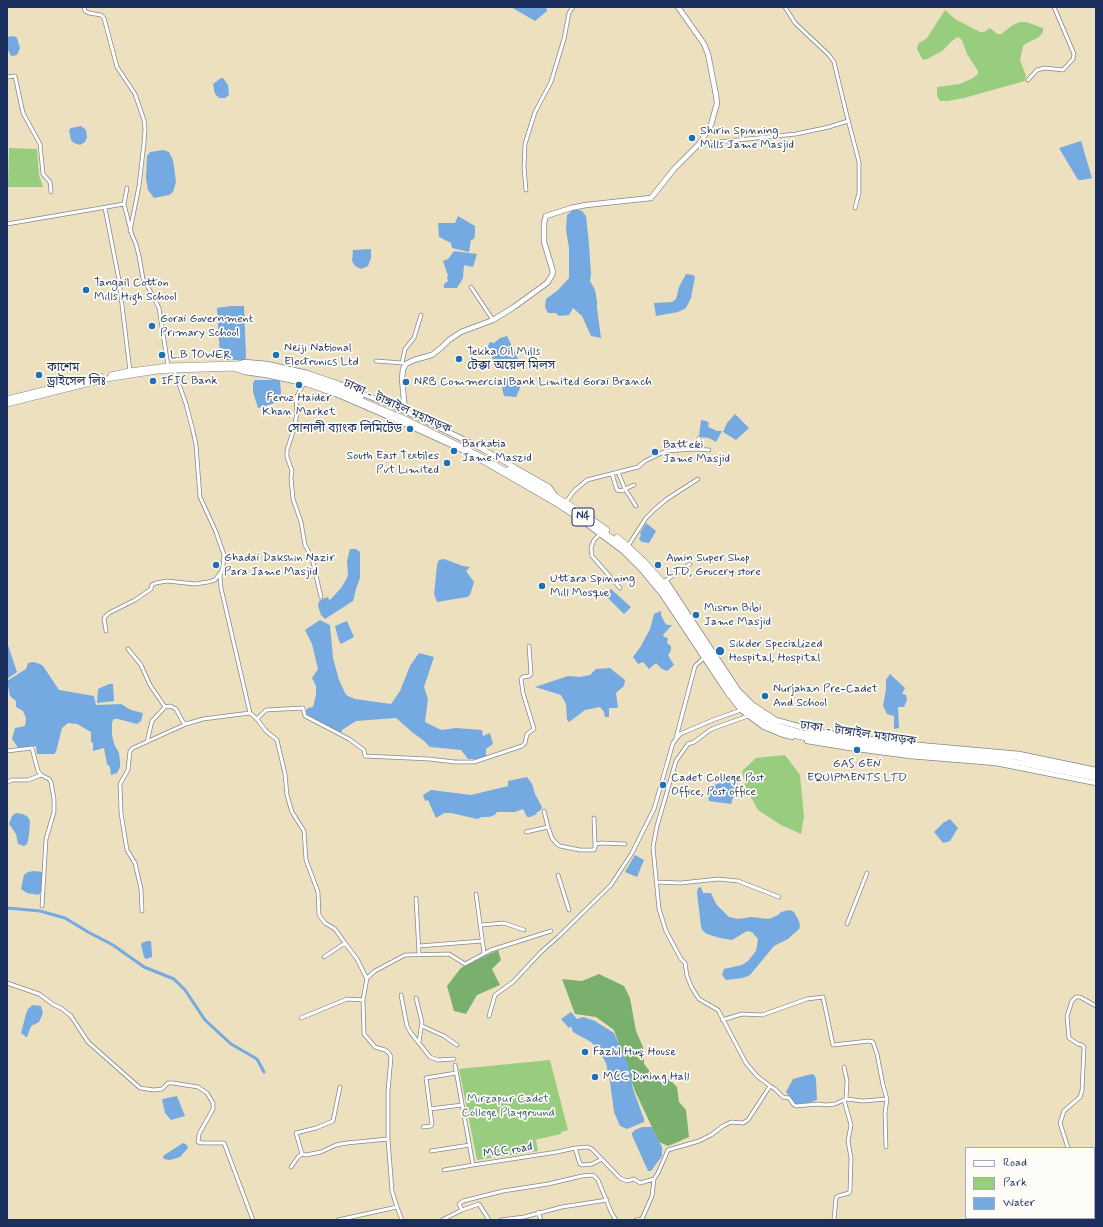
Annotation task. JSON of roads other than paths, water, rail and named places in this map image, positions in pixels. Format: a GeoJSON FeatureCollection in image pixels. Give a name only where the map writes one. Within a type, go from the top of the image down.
{"type":"FeatureCollection","features":[{"type":"Feature","properties":{"kind":"highway","name":"ঢাকা - টাঙ্গাইল মহাসড়ক"},"geometry":{"type":"LineString","coordinates":[[9,401],[130,371],[168,366],[236,366],[276,372],[334,389],[440,435],[482,457],[552,497],[580,515],[627,550],[654,578],[669,597],[705,657],[730,691],[743,706],[759,720],[780,731],[816,740],[930,757],[1014,762],[1096,778]]}},
{"type":"Feature","properties":{"kind":"highway","name":"ঢাকা - টাঙ্গাইল মহাসড়ক"},"geometry":{"type":"LineString","coordinates":[[9,401],[106,379],[157,371],[236,366]]}},
{"type":"Feature","properties":{"kind":"highway","name":"ঢাকা - টাঙ্গাইল মহাসড়ক"},"geometry":{"type":"LineString","coordinates":[[552,497],[566,502],[582,512],[628,546],[665,582],[728,682],[739,696],[755,711],[779,726],[802,733],[906,748],[1017,757],[1096,774]]}},
{"type":"Feature","properties":{"kind":"main road"},"geometry":{"type":"LineString","coordinates":[[404,411],[402,379],[404,364],[432,354],[461,332],[493,320],[547,283],[553,273],[544,242],[544,223],[546,216],[586,205],[651,198],[674,169],[699,144],[711,125],[717,104],[716,95],[708,54],[704,44],[678,7]]}},
{"type":"Feature","properties":{"kind":"main road"},"geometry":{"type":"LineString","coordinates":[[236,366],[245,362],[267,364],[307,373],[339,384],[404,411],[479,447],[549,487],[552,497]]}},
{"type":"Feature","properties":{"kind":"main road"},"geometry":{"type":"LineString","coordinates":[[236,366],[245,372],[304,383],[336,394],[467,452],[552,497]]}},
{"type":"Feature","properties":{"kind":"main road"},"geometry":{"type":"LineString","coordinates":[[665,582],[738,690],[753,705],[776,720],[822,732],[897,743],[1019,754],[1096,770]]}},
{"type":"Feature","properties":{"kind":"main road"},"geometry":{"type":"LineString","coordinates":[[705,657],[727,692],[741,710],[764,727],[781,734],[808,741],[850,748],[996,763],[1096,783]]}},
{"type":"Feature","properties":{"kind":"street"},"geometry":{"type":"LineString","coordinates":[[84,7],[85,11],[101,15],[104,18],[117,67],[135,94],[144,120],[145,129],[140,179],[130,231]]}},
{"type":"Feature","properties":{"kind":"street"},"geometry":{"type":"LineString","coordinates":[[526,190],[524,167],[525,144],[534,112],[551,82],[564,39],[569,13],[573,7]]}},
{"type":"Feature","properties":{"kind":"street"},"geometry":{"type":"LineString","coordinates":[[785,7],[795,23],[829,55],[834,62],[859,162],[859,193],[855,208]]}},
{"type":"Feature","properties":{"kind":"street"},"geometry":{"type":"LineString","coordinates":[[1028,80],[1036,70],[1044,68],[1063,70],[1073,59],[1074,54],[1054,7]]}},
{"type":"Feature","properties":{"kind":"street"},"geometry":{"type":"LineString","coordinates":[[7,77],[15,76],[23,113],[40,144],[43,174],[50,182],[51,192]]}},
{"type":"Feature","properties":{"kind":"street"},"geometry":{"type":"LineString","coordinates":[[699,144],[796,134],[830,127],[848,121]]}},
{"type":"Feature","properties":{"kind":"street"},"geometry":{"type":"LineString","coordinates":[[126,188],[124,204],[130,231],[140,256],[143,279],[159,308],[168,366]]}},
{"type":"Feature","properties":{"kind":"street"},"geometry":{"type":"LineString","coordinates":[[7,224],[124,204]]}},
{"type":"Feature","properties":{"kind":"street"},"geometry":{"type":"LineString","coordinates":[[105,208],[119,280],[130,371]]}},
{"type":"Feature","properties":{"kind":"street"},"geometry":{"type":"LineString","coordinates":[[471,287],[493,320]]}},
{"type":"Feature","properties":{"kind":"street"},"geometry":{"type":"LineString","coordinates":[[376,361],[404,364],[405,349],[414,338],[421,315]]}},
{"type":"Feature","properties":{"kind":"street"},"geometry":{"type":"LineString","coordinates":[[174,370],[186,404],[196,445],[200,497],[216,532],[224,555],[220,580],[226,614],[235,643],[250,713],[257,719],[266,731],[277,740],[285,774],[287,795],[292,812],[304,831],[306,860],[318,892],[319,915],[325,923],[334,929],[345,943],[357,959],[367,979]]}},
{"type":"Feature","properties":{"kind":"street"},"geometry":{"type":"LineString","coordinates":[[304,383],[296,398],[297,413],[294,429],[287,450],[287,457],[292,471],[291,478],[293,499],[301,522],[305,545],[312,558],[321,597]]}},
{"type":"Feature","properties":{"kind":"street"},"geometry":{"type":"LineString","coordinates":[[696,449],[699,438]]}},
{"type":"Feature","properties":{"kind":"street"},"geometry":{"type":"LineString","coordinates":[[566,502],[574,491],[586,480],[638,467],[645,461],[666,451],[696,449],[709,450]]}},
{"type":"Feature","properties":{"kind":"street"},"geometry":{"type":"LineString","coordinates":[[618,472],[625,490],[636,506]]}},
{"type":"Feature","properties":{"kind":"street"},"geometry":{"type":"LineString","coordinates":[[612,474],[617,490],[622,492],[634,485]]}},
{"type":"Feature","properties":{"kind":"street"},"geometry":{"type":"LineString","coordinates":[[628,546],[646,518],[655,509],[667,499],[698,479]]}},
{"type":"Feature","properties":{"kind":"street"},"geometry":{"type":"LineString","coordinates":[[602,532],[594,540],[591,548],[592,556],[620,588]]}},
{"type":"Feature","properties":{"kind":"street"},"geometry":{"type":"LineString","coordinates":[[665,582],[690,564]]}},
{"type":"Feature","properties":{"kind":"street"},"geometry":{"type":"LineString","coordinates":[[106,631],[104,618],[109,613],[135,600],[151,589],[152,585],[167,581],[196,584],[208,582],[215,580],[221,573]]}},
{"type":"Feature","properties":{"kind":"street"},"geometry":{"type":"LineString","coordinates":[[257,719],[266,710],[303,708],[305,716],[349,739],[364,750],[365,756],[474,762],[522,746],[525,743],[526,734],[534,729],[523,692],[521,679],[523,677],[530,676],[531,674],[529,646]]}},
{"type":"Feature","properties":{"kind":"street"},"geometry":{"type":"LineString","coordinates":[[128,649],[141,664],[150,685],[165,707]]}},
{"type":"Feature","properties":{"kind":"street"},"geometry":{"type":"LineString","coordinates":[[676,739],[695,666],[705,657]]}},
{"type":"Feature","properties":{"kind":"street"},"geometry":{"type":"LineString","coordinates":[[147,742],[152,721],[165,707],[170,706],[176,709],[183,722],[186,724]]}},
{"type":"Feature","properties":{"kind":"street"},"geometry":{"type":"LineString","coordinates":[[489,1016],[495,995],[513,982],[541,952],[611,885],[632,853],[654,809],[673,743],[680,734],[689,729],[741,710]]}},
{"type":"Feature","properties":{"kind":"street"},"geometry":{"type":"LineString","coordinates":[[142,911],[141,889],[136,867],[127,850],[125,840],[119,787],[128,770],[130,751],[133,748],[186,724],[203,719],[250,713]]}},
{"type":"Feature","properties":{"kind":"street"},"geometry":{"type":"LineString","coordinates":[[748,716],[710,730],[694,742],[688,744],[676,761],[657,826],[653,847],[659,909],[666,931],[681,959],[685,962],[686,976],[699,999],[718,1010],[746,1063],[757,1076],[775,1088],[783,1097],[789,1098],[796,1106],[835,1104],[845,1100],[863,1101],[887,1099]]}},
{"type":"Feature","properties":{"kind":"street"},"geometry":{"type":"LineString","coordinates":[[7,751],[32,748],[38,771],[51,782],[54,799],[54,812],[46,839],[42,906]]}},
{"type":"Feature","properties":{"kind":"street"},"geometry":{"type":"LineString","coordinates":[[7,782],[12,780],[28,780],[41,775]]}},
{"type":"Feature","properties":{"kind":"street"},"geometry":{"type":"LineString","coordinates":[[544,811],[552,838],[560,846],[580,850],[594,850],[596,844],[601,843],[625,844]]}},
{"type":"Feature","properties":{"kind":"street"},"geometry":{"type":"LineString","coordinates":[[594,818],[595,846]]}},
{"type":"Feature","properties":{"kind":"street"},"geometry":{"type":"LineString","coordinates":[[526,832],[548,827]]}},
{"type":"Feature","properties":{"kind":"street"},"geometry":{"type":"LineString","coordinates":[[847,924],[867,873]]}},
{"type":"Feature","properties":{"kind":"street"},"geometry":{"type":"LineString","coordinates":[[558,875],[569,910]]}},
{"type":"Feature","properties":{"kind":"street"},"geometry":{"type":"LineString","coordinates":[[656,882],[681,883],[718,879],[738,882],[780,897]]}},
{"type":"Feature","properties":{"kind":"street"},"geometry":{"type":"LineString","coordinates":[[476,894],[484,953]]}},
{"type":"Feature","properties":{"kind":"street"},"geometry":{"type":"LineString","coordinates":[[416,898],[419,954]]}},
{"type":"Feature","properties":{"kind":"street"},"geometry":{"type":"LineString","coordinates":[[481,925],[504,923],[524,930]]}},
{"type":"Feature","properties":{"kind":"street"},"geometry":{"type":"LineString","coordinates":[[402,1220],[392,1191],[388,1139],[388,1091],[392,1058],[385,1050],[375,1047],[364,1034],[363,1000],[367,979],[375,971],[405,955],[448,954],[465,964],[484,953],[516,941],[551,931]]}},
{"type":"Feature","properties":{"kind":"street"},"geometry":{"type":"LineString","coordinates":[[419,946],[482,941]]}},
{"type":"Feature","properties":{"kind":"street"},"geometry":{"type":"LineString","coordinates":[[324,957],[345,943]]}},
{"type":"Feature","properties":{"kind":"street"},"geometry":{"type":"LineString","coordinates":[[7,984],[39,994],[54,1005],[61,1008],[71,1016],[88,1042],[140,1088],[154,1090],[162,1089],[168,1083],[173,1083],[198,1087],[208,1092],[214,1109],[199,1134],[198,1142],[224,1143],[253,1220]]}},
{"type":"Feature","properties":{"kind":"street"},"geometry":{"type":"LineString","coordinates":[[401,995],[407,1026],[430,1057],[438,1060],[454,1060]]}},
{"type":"Feature","properties":{"kind":"street"},"geometry":{"type":"LineString","coordinates":[[722,1020],[742,1014],[762,1015],[807,999],[824,997],[833,1045],[869,1041],[873,1042],[887,1099],[885,1113],[886,1147]]}},
{"type":"Feature","properties":{"kind":"street"},"geometry":{"type":"LineString","coordinates":[[1068,1147],[1060,1123],[1064,1111],[1080,1097],[1082,1091],[1084,1047],[1070,1038],[1067,1016],[1072,1001],[1076,997],[1080,997],[1096,1006]]}},
{"type":"Feature","properties":{"kind":"street"},"geometry":{"type":"LineString","coordinates":[[416,998],[422,1026],[419,1042]]}},
{"type":"Feature","properties":{"kind":"street"},"geometry":{"type":"LineString","coordinates":[[301,1018],[347,1000],[363,1000]]}},
{"type":"Feature","properties":{"kind":"street"},"geometry":{"type":"LineString","coordinates":[[422,1026],[444,1036],[457,1045]]}},
{"type":"Feature","properties":{"kind":"street","name":"MCC road"},"geometry":{"type":"LineString","coordinates":[[455,1065],[473,1165],[575,1148]]}},
{"type":"Feature","properties":{"kind":"street"},"geometry":{"type":"LineString","coordinates":[[834,1220],[836,1198],[838,1196],[849,1194],[850,1191],[851,1158],[848,1141],[851,1124],[845,1100],[847,1081],[844,1067]]}},
{"type":"Feature","properties":{"kind":"street"},"geometry":{"type":"LineString","coordinates":[[423,1127],[432,1125],[426,1078],[456,1073]]}},
{"type":"Feature","properties":{"kind":"street"},"geometry":{"type":"LineString","coordinates":[[636,1220],[642,1219],[652,1196],[654,1179],[668,1150],[699,1141],[731,1122],[743,1123],[748,1120],[770,1086]]}},
{"type":"Feature","properties":{"kind":"street"},"geometry":{"type":"LineString","coordinates":[[302,1154],[296,1134],[333,1121],[340,1087]]}},
{"type":"Feature","properties":{"kind":"street"},"geometry":{"type":"LineString","coordinates":[[430,1109],[462,1106]]}},
{"type":"Feature","properties":{"kind":"street"},"geometry":{"type":"LineString","coordinates":[[291,1167],[298,1156],[302,1154],[306,1155],[321,1152],[336,1145],[347,1143],[388,1139]]}},
{"type":"Feature","properties":{"kind":"street"},"geometry":{"type":"LineString","coordinates":[[431,1151],[470,1145]]}},
{"type":"Feature","properties":{"kind":"street"},"geometry":{"type":"LineString","coordinates":[[602,1159],[592,1164],[580,1164],[575,1148],[590,1148],[602,1159],[620,1178],[626,1181],[634,1179],[640,1183],[654,1179]]}},
{"type":"Feature","properties":{"kind":"street"},"geometry":{"type":"LineString","coordinates":[[444,1170],[473,1165]]}},
{"type":"Feature","properties":{"kind":"street"},"geometry":{"type":"LineString","coordinates":[[462,1210],[459,1204],[463,1201],[503,1191],[548,1184],[586,1175],[595,1176],[616,1220]]}},
{"type":"Feature","properties":{"kind":"street"},"geometry":{"type":"LineString","coordinates":[[501,1220],[524,1217],[538,1212],[562,1207],[606,1200]]}},
{"type":"Feature","properties":{"kind":"street"},"geometry":{"type":"LineString","coordinates":[[442,1220],[462,1210],[479,1204],[489,1220]]}},
{"type":"Feature","properties":{"kind":"street"},"geometry":{"type":"LineString","coordinates":[[338,1220],[397,1207]]}},
{"type":"Feature","properties":{"kind":"street"},"geometry":{"type":"LineString","coordinates":[[538,1212],[541,1220]]}},
{"type":"Feature","properties":{"kind":"water"},"geometry":{"type":"Polygon","coordinates":[[[511,7],[543,7],[547,9],[547,11],[535,21],[511,7]]]}},
{"type":"Feature","properties":{"kind":"water"},"geometry":{"type":"Polygon","coordinates":[[[14,36],[17,38],[20,48],[17,55],[11,56],[7,48],[7,37],[14,36]]]}},
{"type":"Feature","properties":{"kind":"water"},"geometry":{"type":"Polygon","coordinates":[[[223,78],[228,85],[229,95],[225,98],[219,98],[215,94],[213,84],[223,78]]]}},
{"type":"Feature","properties":{"kind":"water"},"geometry":{"type":"Polygon","coordinates":[[[81,126],[86,130],[87,137],[85,142],[80,145],[71,140],[69,130],[71,128],[81,126]]]}},
{"type":"Feature","properties":{"kind":"water"},"geometry":{"type":"Polygon","coordinates":[[[1081,141],[1092,178],[1078,180],[1059,148],[1081,141]]]}},
{"type":"Feature","properties":{"kind":"water"},"geometry":{"type":"Polygon","coordinates":[[[163,150],[169,152],[173,160],[176,182],[173,192],[169,195],[154,198],[148,190],[146,179],[147,156],[150,152],[163,150]]]}},
{"type":"Feature","properties":{"kind":"water"},"geometry":{"type":"Polygon","coordinates":[[[574,209],[582,211],[586,216],[591,274],[590,281],[595,290],[601,338],[591,336],[582,316],[573,308],[569,315],[559,316],[556,313],[548,313],[545,307],[546,299],[558,290],[569,278],[569,248],[566,230],[567,215],[574,209]]]}},
{"type":"Feature","properties":{"kind":"water"},"geometry":{"type":"Polygon","coordinates":[[[458,216],[475,226],[475,235],[474,239],[471,240],[469,252],[452,248],[451,243],[439,237],[438,223],[455,223],[458,216]]]}},
{"type":"Feature","properties":{"kind":"water"},"geometry":{"type":"Polygon","coordinates":[[[371,249],[371,258],[368,266],[361,269],[355,266],[352,261],[353,250],[371,249]]]}},
{"type":"Feature","properties":{"kind":"water"},"geometry":{"type":"Polygon","coordinates":[[[454,251],[477,254],[473,267],[464,265],[463,278],[457,288],[444,288],[444,284],[448,281],[448,276],[443,261],[448,259],[454,251]]]}},
{"type":"Feature","properties":{"kind":"water"},"geometry":{"type":"Polygon","coordinates":[[[686,274],[693,275],[695,277],[691,298],[686,308],[678,312],[656,316],[654,303],[672,302],[676,299],[679,287],[686,274]]]}},
{"type":"Feature","properties":{"kind":"water"},"geometry":{"type":"Polygon","coordinates":[[[244,306],[245,360],[222,360],[220,357],[217,308],[244,306]]]}},
{"type":"Feature","properties":{"kind":"water"},"geometry":{"type":"Polygon","coordinates":[[[507,336],[520,363],[516,366],[503,369],[503,360],[493,360],[488,346],[490,342],[494,343],[500,338],[507,336]]]}},
{"type":"Feature","properties":{"kind":"water"},"geometry":{"type":"Polygon","coordinates":[[[514,377],[519,379],[520,388],[516,397],[504,396],[502,388],[507,378],[514,377]]]}},
{"type":"Feature","properties":{"kind":"water"},"geometry":{"type":"Polygon","coordinates":[[[255,380],[280,381],[281,394],[279,399],[272,404],[258,408],[253,392],[253,383],[255,380]]]}},
{"type":"Feature","properties":{"kind":"water"},"geometry":{"type":"Polygon","coordinates":[[[735,414],[749,428],[736,440],[723,432],[727,423],[735,414]]]}},
{"type":"Feature","properties":{"kind":"water"},"geometry":{"type":"Polygon","coordinates":[[[701,420],[709,423],[708,427],[717,431],[722,431],[716,442],[709,438],[699,437],[701,420]]]}},
{"type":"Feature","properties":{"kind":"water"},"geometry":{"type":"Polygon","coordinates":[[[646,523],[656,531],[649,543],[642,542],[639,539],[641,535],[640,533],[646,523]]]}},
{"type":"Feature","properties":{"kind":"water"},"geometry":{"type":"Polygon","coordinates":[[[350,549],[356,549],[360,552],[360,578],[353,601],[325,619],[321,615],[318,606],[319,601],[327,597],[330,600],[346,580],[348,575],[347,561],[350,549]]]}},
{"type":"Feature","properties":{"kind":"water"},"geometry":{"type":"Polygon","coordinates":[[[444,559],[470,567],[466,571],[474,582],[470,595],[467,597],[437,602],[434,594],[437,565],[439,560],[444,559]]]}},
{"type":"Feature","properties":{"kind":"water"},"geometry":{"type":"Polygon","coordinates":[[[611,589],[631,607],[624,614],[607,597],[606,594],[611,589]]]}},
{"type":"Feature","properties":{"kind":"water"},"geometry":{"type":"Polygon","coordinates":[[[661,611],[661,615],[665,623],[667,625],[672,625],[663,635],[664,637],[668,638],[667,643],[671,646],[671,651],[668,655],[674,665],[667,671],[662,669],[656,663],[649,669],[643,662],[638,664],[633,657],[650,629],[654,614],[661,611]]]}},
{"type":"Feature","properties":{"kind":"water"},"geometry":{"type":"Polygon","coordinates":[[[320,620],[330,625],[333,658],[339,680],[346,695],[355,699],[391,704],[400,691],[410,666],[419,653],[434,657],[424,687],[428,699],[425,722],[441,730],[456,728],[482,730],[483,736],[490,733],[493,744],[486,749],[486,756],[478,759],[468,759],[461,750],[430,747],[396,718],[356,721],[342,730],[341,733],[304,713],[308,708],[313,707],[316,695],[316,686],[312,678],[318,669],[312,644],[305,630],[320,620]]]}},
{"type":"Feature","properties":{"kind":"water"},"geometry":{"type":"Polygon","coordinates":[[[347,621],[354,637],[341,644],[335,626],[347,621]]]}},
{"type":"Feature","properties":{"kind":"water"},"geometry":{"type":"Polygon","coordinates":[[[7,642],[17,672],[7,679],[7,642]]]}},
{"type":"Feature","properties":{"kind":"water"},"geometry":{"type":"Polygon","coordinates":[[[33,662],[43,666],[59,690],[94,696],[96,705],[121,704],[131,710],[143,713],[141,721],[137,724],[118,719],[114,719],[112,722],[112,735],[114,744],[119,753],[120,761],[120,767],[117,773],[111,775],[104,748],[93,751],[91,732],[77,724],[68,723],[62,728],[56,752],[54,754],[37,754],[36,746],[19,749],[12,739],[15,728],[25,726],[26,718],[23,711],[16,707],[16,701],[10,696],[7,681],[26,669],[28,663],[33,662]]]}},
{"type":"Feature","properties":{"kind":"water"},"geometry":{"type":"Polygon","coordinates":[[[610,668],[625,680],[624,686],[616,693],[618,708],[609,708],[609,717],[605,717],[604,712],[600,707],[585,710],[569,722],[567,720],[566,704],[561,695],[535,687],[568,676],[579,677],[590,675],[596,669],[610,668]]]}},
{"type":"Feature","properties":{"kind":"water"},"geometry":{"type":"Polygon","coordinates":[[[890,674],[905,688],[902,694],[906,695],[907,700],[904,707],[898,707],[899,728],[894,729],[894,716],[887,714],[883,706],[886,680],[890,674]]]}},
{"type":"Feature","properties":{"kind":"water"},"geometry":{"type":"Polygon","coordinates":[[[109,684],[113,684],[114,701],[97,703],[98,689],[109,684]]]}},
{"type":"Feature","properties":{"kind":"water"},"geometry":{"type":"Polygon","coordinates":[[[527,777],[532,784],[535,794],[542,807],[541,810],[536,813],[537,814],[530,817],[527,817],[523,809],[515,812],[497,812],[495,815],[477,819],[451,813],[444,813],[436,818],[428,800],[425,801],[423,795],[431,790],[471,795],[508,786],[508,781],[527,777]]]}},
{"type":"Feature","properties":{"kind":"water"},"geometry":{"type":"Polygon","coordinates":[[[734,779],[739,779],[731,804],[709,801],[706,789],[734,779]]]}},
{"type":"Feature","properties":{"kind":"water"},"geometry":{"type":"Polygon","coordinates":[[[16,813],[23,814],[28,817],[30,821],[27,844],[24,846],[18,844],[16,834],[9,824],[12,816],[16,813]]]}},
{"type":"Feature","properties":{"kind":"water"},"geometry":{"type":"Polygon","coordinates":[[[950,819],[958,828],[950,841],[943,843],[934,832],[943,823],[950,819]]]}},
{"type":"Feature","properties":{"kind":"water"},"geometry":{"type":"Polygon","coordinates":[[[635,855],[644,860],[637,877],[625,872],[635,855]]]}},
{"type":"Feature","properties":{"kind":"water"},"geometry":{"type":"Polygon","coordinates":[[[28,872],[42,872],[43,874],[41,891],[39,895],[27,893],[21,889],[24,875],[28,872]]]}},
{"type":"Feature","properties":{"kind":"water"},"geometry":{"type":"Polygon","coordinates":[[[701,887],[703,893],[711,893],[716,904],[729,917],[738,919],[751,917],[769,919],[781,912],[790,910],[794,912],[799,921],[799,929],[788,939],[774,946],[750,975],[743,978],[726,980],[722,975],[724,969],[742,965],[748,961],[756,951],[758,939],[752,932],[747,931],[732,940],[707,934],[702,930],[697,893],[698,888],[701,887]]]}},
{"type":"Feature","properties":{"kind":"water"},"geometry":{"type":"Polygon","coordinates":[[[147,941],[151,941],[152,957],[146,959],[144,957],[141,945],[147,941]]]}},
{"type":"Feature","properties":{"kind":"water"},"geometry":{"type":"Polygon","coordinates":[[[33,1005],[41,1006],[43,1013],[39,1022],[31,1026],[26,1037],[21,1033],[28,1009],[33,1005]]]}},
{"type":"Feature","properties":{"kind":"water"},"geometry":{"type":"Polygon","coordinates":[[[571,1012],[577,1019],[583,1017],[595,1021],[614,1033],[629,1067],[633,1089],[644,1122],[627,1129],[620,1126],[614,1112],[606,1063],[598,1049],[591,1042],[573,1032],[571,1026],[569,1028],[561,1019],[571,1012]]]}},
{"type":"Feature","properties":{"kind":"water"},"geometry":{"type":"Polygon","coordinates":[[[812,1074],[816,1079],[817,1100],[808,1103],[795,1104],[786,1092],[793,1079],[812,1074]]]}},
{"type":"Feature","properties":{"kind":"water"},"geometry":{"type":"Polygon","coordinates":[[[177,1096],[185,1116],[171,1120],[165,1113],[162,1100],[177,1096]]]}},
{"type":"Feature","properties":{"kind":"water"},"geometry":{"type":"Polygon","coordinates":[[[642,1127],[652,1127],[662,1147],[662,1156],[651,1171],[648,1171],[632,1135],[635,1130],[642,1127]]]}},
{"type":"Feature","properties":{"kind":"water"},"geometry":{"type":"Polygon","coordinates":[[[183,1143],[187,1145],[188,1148],[180,1157],[170,1160],[164,1159],[163,1156],[183,1143]]]}},
{"type":"Feature","properties":{"kind":"waterway"},"geometry":{"type":"LineString","coordinates":[[7,908],[40,911],[65,918],[113,945],[144,967],[174,979],[185,990],[205,1020],[231,1044],[257,1059],[264,1072]]}},
{"type":"Feature","properties":{"kind":"place","name":"Shirin Spinning Mills Jame Masjid"},"geometry":{"type":"Point","coordinates":[692,138]}},
{"type":"Feature","properties":{"kind":"place","name":"Tangail Cotton Mills High School"},"geometry":{"type":"Point","coordinates":[86,290]}},
{"type":"Feature","properties":{"kind":"place","name":"Gorai Government Primary School"},"geometry":{"type":"Point","coordinates":[152,326]}},
{"type":"Feature","properties":{"kind":"place","name":"L.B TOWER"},"geometry":{"type":"Point","coordinates":[162,355]}},
{"type":"Feature","properties":{"kind":"place","name":"Neiji National Electronics Ltd"},"geometry":{"type":"Point","coordinates":[276,355]}},
{"type":"Feature","properties":{"kind":"place","name":"Tekka Oil Mills টেক্কা অয়েল মিলস"},"geometry":{"type":"Point","coordinates":[459,359]}},
{"type":"Feature","properties":{"kind":"place","name":"কাশেম ড্রাইসেল লিঃ"},"geometry":{"type":"Point","coordinates":[39,375]}},
{"type":"Feature","properties":{"kind":"place","name":"IFIC Bank"},"geometry":{"type":"Point","coordinates":[153,381]}},
{"type":"Feature","properties":{"kind":"place","name":"NRB Commercial Bank Limited Gorai Branch"},"geometry":{"type":"Point","coordinates":[406,382]}},
{"type":"Feature","properties":{"kind":"place","name":"Feroz Haider Khan Market"},"geometry":{"type":"Point","coordinates":[299,385]}},
{"type":"Feature","properties":{"kind":"place","name":"সোনালী ব্যাংক লিমিটেড"},"geometry":{"type":"Point","coordinates":[410,429]}},
{"type":"Feature","properties":{"kind":"place","name":"Barkatia Jame Maszid"},"geometry":{"type":"Point","coordinates":[454,451]}},
{"type":"Feature","properties":{"kind":"place","name":"Batteki Jame Masjid"},"geometry":{"type":"Point","coordinates":[655,452]}},
{"type":"Feature","properties":{"kind":"place","name":"South East Textiles Pvt Limited"},"geometry":{"type":"Point","coordinates":[447,463]}},
{"type":"Feature","properties":{"kind":"place","name":"Ghadai Dakshin Nazir Para Jame Masjid"},"geometry":{"type":"Point","coordinates":[216,565]}},
{"type":"Feature","properties":{"kind":"place","name":"Amin Super Shop LTD, Grocery store"},"geometry":{"type":"Point","coordinates":[658,565]}},
{"type":"Feature","properties":{"kind":"place","name":"Uttara Spinning Mill Mosque"},"geometry":{"type":"Point","coordinates":[542,586]}},
{"type":"Feature","properties":{"kind":"place","name":"Misron Bibi Jame Masjid"},"geometry":{"type":"Point","coordinates":[696,615]}},
{"type":"Feature","properties":{"kind":"place","name":"Sikder Specialized Hospital, Hospital"},"geometry":{"type":"Point","coordinates":[720,651]}},
{"type":"Feature","properties":{"kind":"place","name":"Nurjahan Pre-Cadet And School"},"geometry":{"type":"Point","coordinates":[765,696]}},
{"type":"Feature","properties":{"kind":"place","name":"GAS GEN EQUIPMENTS LTD"},"geometry":{"type":"Point","coordinates":[857,750]}},
{"type":"Feature","properties":{"kind":"place","name":"Cadet College Post Office, Post office"},"geometry":{"type":"Point","coordinates":[663,785]}},
{"type":"Feature","properties":{"kind":"place","name":"Fazlul Huq House"},"geometry":{"type":"Point","coordinates":[585,1052]}},
{"type":"Feature","properties":{"kind":"place","name":"MCC Dining Hall"},"geometry":{"type":"Point","coordinates":[595,1077]}},
{"type":"Feature","properties":{"kind":"park label","name":"Mirzapur Cadet College Playground"},"geometry":{"type":"Point","coordinates":[508,1106]}}]}
